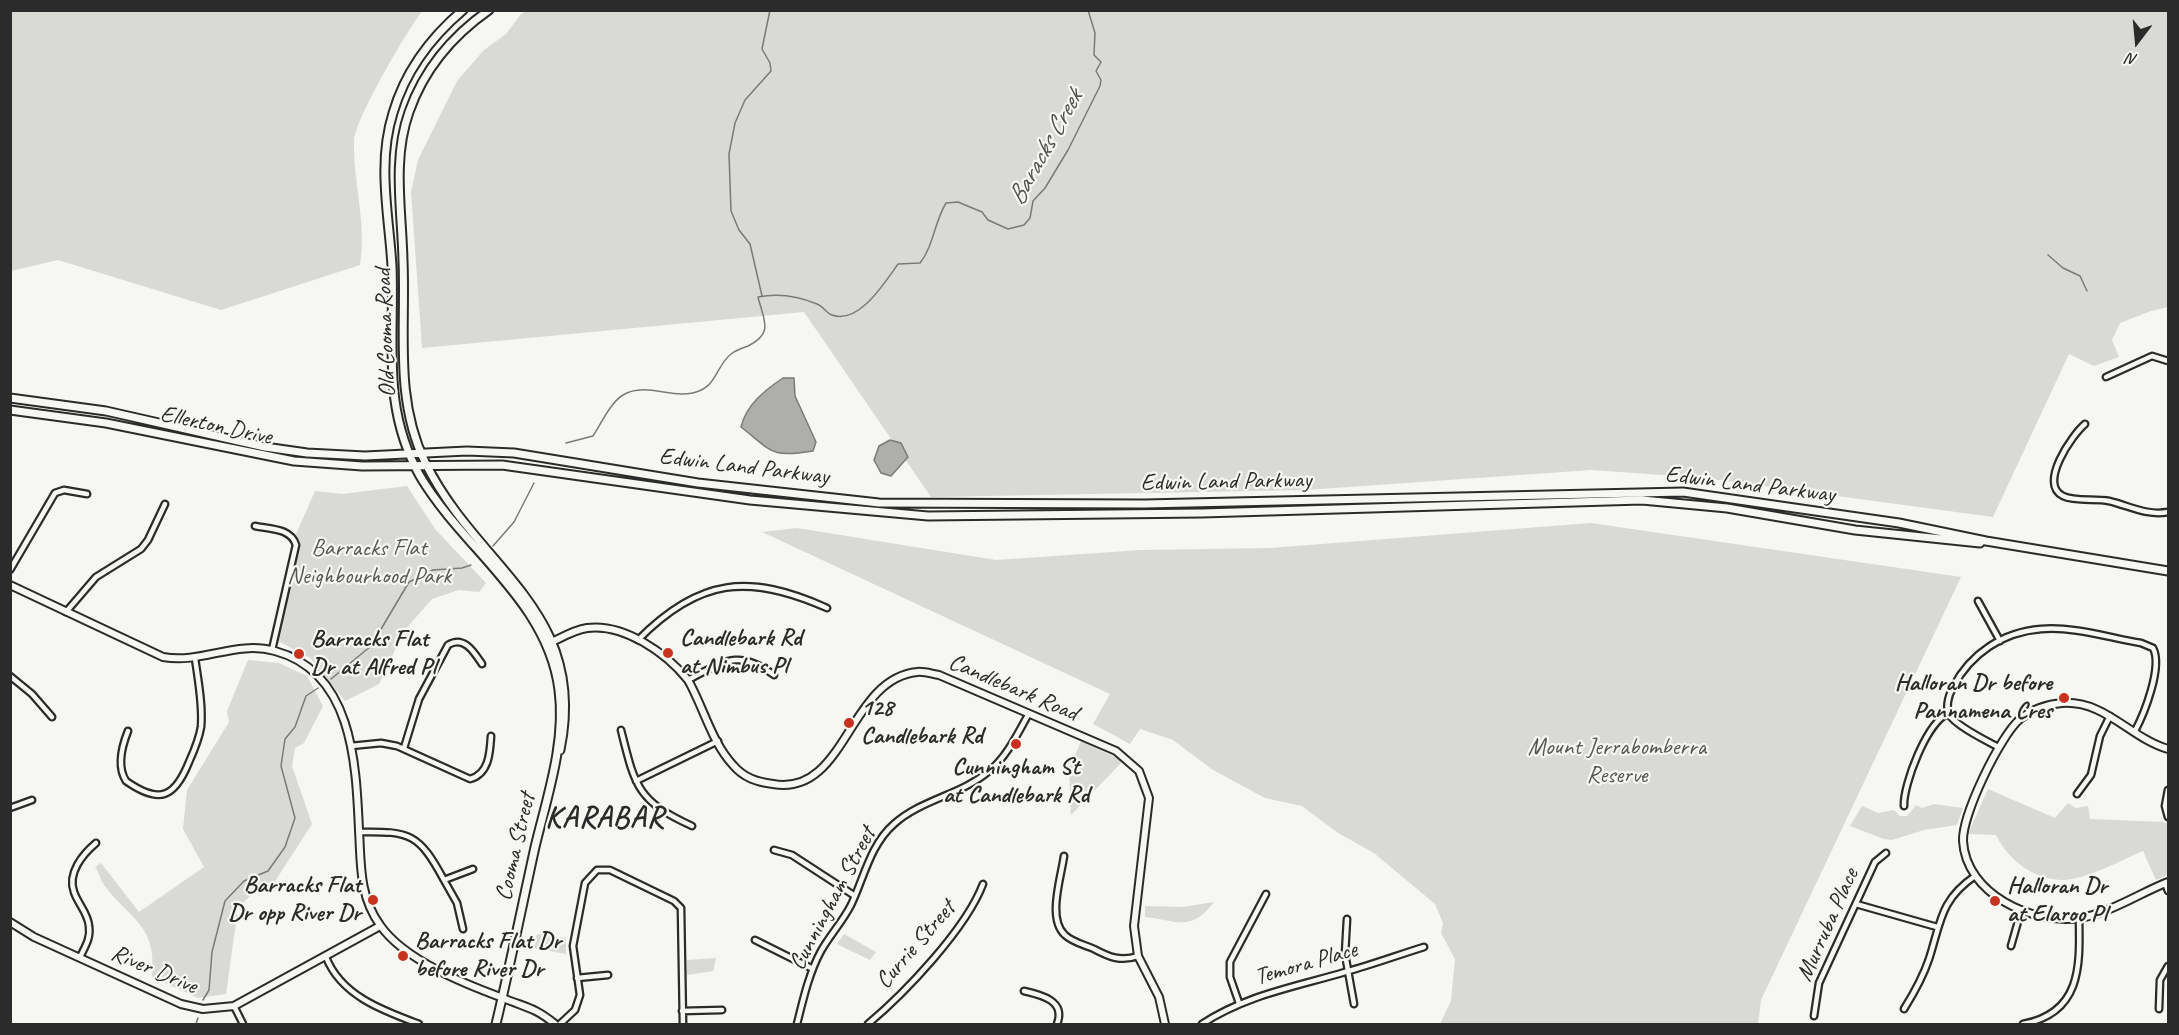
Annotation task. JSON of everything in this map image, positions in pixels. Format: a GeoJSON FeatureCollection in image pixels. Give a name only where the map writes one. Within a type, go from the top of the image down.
{"type":"FeatureCollection","features":[{"type":"Feature","properties":{"kind":"main road","name":"Old Cooma Road"},"geometry":{"type":"LineString","coordinates":[[463,10],[430,42],[410,72],[393,113],[386,151],[384,184],[392,282],[390,372],[398,420],[414,464],[438,503],[529,612],[550,643]]}},
{"type":"Feature","properties":{"kind":"main road","name":"Old Cooma Road"},"geometry":{"type":"LineString","coordinates":[[489,10],[458,34],[428,72],[409,112],[400,155],[404,282],[402,368],[410,419],[426,464],[443,494],[523,592],[550,643]]}},
{"type":"Feature","properties":{"kind":"main road","name":"Ellerton Drive"},"geometry":{"type":"LineString","coordinates":[[10,398],[106,411],[286,450],[344,456],[409,454]]}},
{"type":"Feature","properties":{"kind":"main road","name":"Ellerton Drive"},"geometry":{"type":"LineString","coordinates":[[10,410],[106,423],[294,462],[362,466],[414,464]]}},
{"type":"Feature","properties":{"kind":"main road","name":"Edwin Land Parkway"},"geometry":{"type":"LineString","coordinates":[[409,454],[514,453],[707,484],[879,504],[1144,504],[1683,492],[1899,523],[2043,551],[2169,571]]}},
{"type":"Feature","properties":{"kind":"main road","name":"Edwin Land Parkway"},"geometry":{"type":"LineString","coordinates":[[414,464],[529,468],[750,500],[928,516],[1202,513],[1642,500],[1727,508],[1855,530],[2043,551]]}},
{"type":"Feature","properties":{"kind":"main road","name":"Cooma Street"},"geometry":{"type":"LineString","coordinates":[[496,1024],[550,783],[561,718],[560,689],[550,643]]}},
{"type":"Feature","properties":{"kind":"street"},"geometry":{"type":"LineString","coordinates":[[2106,377],[2152,356],[2169,361]]}},
{"type":"Feature","properties":{"kind":"street"},"geometry":{"type":"LineString","coordinates":[[2085,424],[2072,437],[2055,474],[2053,482],[2058,493],[2065,497],[2101,500],[2154,514],[2169,512]]}},
{"type":"Feature","properties":{"kind":"street"},"geometry":{"type":"LineString","coordinates":[[10,570],[55,492],[64,490],[87,494]]}},
{"type":"Feature","properties":{"kind":"street"},"geometry":{"type":"LineString","coordinates":[[66,612],[96,577],[141,549],[148,540],[165,504]]}},
{"type":"Feature","properties":{"kind":"street"},"geometry":{"type":"LineString","coordinates":[[255,526],[288,533],[296,546],[272,650]]}},
{"type":"Feature","properties":{"kind":"street"},"geometry":{"type":"LineString","coordinates":[[10,585],[158,655],[178,659],[195,658],[239,647],[272,650],[294,658],[322,680],[340,707],[351,746],[362,887],[380,926],[408,952],[502,998],[532,1007],[555,1024]]}},
{"type":"Feature","properties":{"kind":"street"},"geometry":{"type":"LineString","coordinates":[[638,640],[673,609],[696,597],[723,588],[758,586],[772,588],[827,608]]}},
{"type":"Feature","properties":{"kind":"street"},"geometry":{"type":"LineString","coordinates":[[1978,601],[2000,641]]}},
{"type":"Feature","properties":{"kind":"street","name":"Candlebark Road"},"geometry":{"type":"LineString","coordinates":[[550,643],[579,630],[597,627],[619,631],[638,640],[668,660],[688,680],[728,759],[749,778],[781,786],[798,784],[812,777],[828,763],[859,716],[884,685],[917,672],[939,675],[1028,715],[1116,750],[1133,764],[1146,786],[1148,815],[1134,926],[1138,956],[1159,997],[1165,1024]]}},
{"type":"Feature","properties":{"kind":"street"},"geometry":{"type":"LineString","coordinates":[[1949,713],[1949,696],[1963,671],[1984,650],[2024,631],[2053,629],[2152,647],[2156,659],[2149,702],[2135,731]]}},
{"type":"Feature","properties":{"kind":"street"},"geometry":{"type":"LineString","coordinates":[[404,748],[419,699],[448,645],[455,641],[465,643],[482,664]]}},
{"type":"Feature","properties":{"kind":"street"},"geometry":{"type":"LineString","coordinates":[[128,731],[123,747],[122,769],[126,781],[155,794],[166,794],[176,789],[201,728],[195,658]]}},
{"type":"Feature","properties":{"kind":"street"},"geometry":{"type":"LineString","coordinates":[[688,680],[732,659],[753,662],[774,675]]}},
{"type":"Feature","properties":{"kind":"street"},"geometry":{"type":"LineString","coordinates":[[10,676],[32,694],[52,717]]}},
{"type":"Feature","properties":{"kind":"street"},"geometry":{"type":"LineString","coordinates":[[2169,749],[2110,716],[2085,705],[2050,705],[2021,718],[1998,747],[1965,822],[1964,845],[1968,862],[1975,876],[2006,902],[2021,911],[2055,917],[2079,918],[2167,883],[2169,891]]}},
{"type":"Feature","properties":{"kind":"street"},"geometry":{"type":"LineString","coordinates":[[1949,713],[1973,733],[1998,747]]}},
{"type":"Feature","properties":{"kind":"street"},"geometry":{"type":"LineString","coordinates":[[1904,806],[1904,789],[1923,747],[1935,723],[1949,713]]}},
{"type":"Feature","properties":{"kind":"street","name":"Cunningham Street"},"geometry":{"type":"LineString","coordinates":[[797,1024],[813,969],[855,896],[866,867],[883,836],[894,824],[924,804],[967,786],[990,771],[1028,715]]}},
{"type":"Feature","properties":{"kind":"street"},"geometry":{"type":"LineString","coordinates":[[2077,794],[2091,775],[2100,736],[2110,716]]}},
{"type":"Feature","properties":{"kind":"street"},"geometry":{"type":"LineString","coordinates":[[621,730],[642,794],[653,805],[692,826]]}},
{"type":"Feature","properties":{"kind":"street"},"geometry":{"type":"LineString","coordinates":[[351,746],[381,743],[404,748],[473,779],[487,763],[490,736]]}},
{"type":"Feature","properties":{"kind":"street"},"geometry":{"type":"LineString","coordinates":[[636,781],[718,741]]}},
{"type":"Feature","properties":{"kind":"street"},"geometry":{"type":"LineString","coordinates":[[2169,790],[2165,806],[2169,818]]}},
{"type":"Feature","properties":{"kind":"street"},"geometry":{"type":"LineString","coordinates":[[10,808],[32,800]]}},
{"type":"Feature","properties":{"kind":"street"},"geometry":{"type":"LineString","coordinates":[[359,832],[400,833],[414,838],[427,850],[457,903],[463,929]]}},
{"type":"Feature","properties":{"kind":"street"},"geometry":{"type":"LineString","coordinates":[[80,957],[88,942],[90,927],[74,892],[72,877],[83,855],[96,843]]}},
{"type":"Feature","properties":{"kind":"street"},"geometry":{"type":"LineString","coordinates":[[774,850],[792,855],[855,896]]}},
{"type":"Feature","properties":{"kind":"street","name":"Murruba Place"},"geometry":{"type":"LineString","coordinates":[[1814,1016],[1818,987],[1875,862],[1886,853]]}},
{"type":"Feature","properties":{"kind":"street"},"geometry":{"type":"LineString","coordinates":[[1064,856],[1055,913],[1058,927],[1067,937],[1111,958],[1128,959],[1138,956]]}},
{"type":"Feature","properties":{"kind":"street"},"geometry":{"type":"LineString","coordinates":[[444,880],[474,869]]}},
{"type":"Feature","properties":{"kind":"street"},"geometry":{"type":"LineString","coordinates":[[560,1024],[578,1004],[580,995],[573,939],[585,883],[597,870],[610,870],[674,901],[681,908],[683,1024]]}},
{"type":"Feature","properties":{"kind":"street"},"geometry":{"type":"LineString","coordinates":[[1904,1009],[1924,975],[1937,927],[1950,898],[1975,876]]}},
{"type":"Feature","properties":{"kind":"street","name":"Currie Street"},"geometry":{"type":"LineString","coordinates":[[868,1024],[955,933],[976,902],[983,884]]}},
{"type":"Feature","properties":{"kind":"street"},"geometry":{"type":"LineString","coordinates":[[1239,1003],[1230,977],[1230,962],[1266,894]]}},
{"type":"Feature","properties":{"kind":"street"},"geometry":{"type":"LineString","coordinates":[[1856,904],[1937,927]]}},
{"type":"Feature","properties":{"kind":"street"},"geometry":{"type":"LineString","coordinates":[[2012,946],[2021,911]]}},
{"type":"Feature","properties":{"kind":"street"},"geometry":{"type":"LineString","coordinates":[[2024,1024],[2040,1020],[2056,1010],[2074,986],[2080,962],[2079,918]]}},
{"type":"Feature","properties":{"kind":"street"},"geometry":{"type":"LineString","coordinates":[[1347,919],[1346,972],[1354,1005]]}},
{"type":"Feature","properties":{"kind":"street","name":"River Drive"},"geometry":{"type":"LineString","coordinates":[[10,922],[34,937],[181,1004],[210,1009],[234,1006],[380,926]]}},
{"type":"Feature","properties":{"kind":"street"},"geometry":{"type":"LineString","coordinates":[[755,940],[813,969]]}},
{"type":"Feature","properties":{"kind":"street","name":"Temora Place"},"geometry":{"type":"LineString","coordinates":[[1202,1024],[1239,1003],[1424,947]]}},
{"type":"Feature","properties":{"kind":"street"},"geometry":{"type":"LineString","coordinates":[[326,957],[331,970],[354,993],[386,1012],[419,1024]]}},
{"type":"Feature","properties":{"kind":"street"},"geometry":{"type":"LineString","coordinates":[[2159,1009],[2160,980],[2169,966]]}},
{"type":"Feature","properties":{"kind":"street"},"geometry":{"type":"LineString","coordinates":[[577,978],[608,975]]}},
{"type":"Feature","properties":{"kind":"street"},"geometry":{"type":"LineString","coordinates":[[1024,991],[1049,998],[1055,1004],[1059,1012],[1057,1024]]}},
{"type":"Feature","properties":{"kind":"street"},"geometry":{"type":"LineString","coordinates":[[234,1006],[243,1024]]}},
{"type":"Feature","properties":{"kind":"street"},"geometry":{"type":"LineString","coordinates":[[682,1011],[722,1011]]}},
{"type":"Feature","properties":{"kind":"green space"},"geometry":{"type":"Polygon","coordinates":[[[10,11],[422,11],[383,75],[363,114],[354,141],[362,234],[360,265],[221,310],[58,260],[11,271],[10,11]]]}},
{"type":"Feature","properties":{"kind":"green space"},"geometry":{"type":"Polygon","coordinates":[[[527,11],[2168,11],[2168,307],[2120,323],[2112,340],[2119,357],[2094,366],[2069,354],[1993,517],[1704,478],[1591,470],[1306,490],[931,497],[804,312],[422,348],[411,192],[418,160],[457,81],[484,50],[506,34],[521,14],[527,11]]]}},
{"type":"Feature","properties":{"kind":"green space","name":"Barracks Flat Neighbourhood Park"},"geometry":{"type":"Polygon","coordinates":[[[407,486],[435,529],[486,583],[479,592],[459,590],[432,599],[404,631],[379,684],[345,701],[310,658],[278,641],[299,552],[296,534],[315,491],[342,494],[407,486]]]}},
{"type":"Feature","properties":{"kind":"green space","name":"Mount Jerrabomberra Reserve"},"geometry":{"type":"Polygon","coordinates":[[[1591,523],[1961,577],[1761,1000],[1758,1024],[1440,1024],[1451,1001],[1455,959],[1441,933],[1443,923],[1435,904],[1374,853],[1338,833],[1302,806],[1265,798],[1213,770],[1173,740],[1140,729],[1130,744],[1093,724],[1110,694],[762,532],[797,528],[996,560],[1141,550],[1270,548],[1591,523]]]}},
{"type":"Feature","properties":{"kind":"green space"},"geometry":{"type":"Polygon","coordinates":[[[248,660],[279,663],[307,676],[323,706],[304,743],[295,748],[292,766],[312,824],[270,889],[253,893],[238,908],[226,994],[198,998],[152,977],[153,959],[151,945],[146,934],[104,885],[95,867],[101,863],[139,912],[204,867],[183,829],[187,790],[229,722],[227,711],[248,660]]]}},
{"type":"Feature","properties":{"kind":"green space"},"geometry":{"type":"Polygon","coordinates":[[[1081,741],[1123,761],[1071,815],[1069,770],[1081,741]]]}},
{"type":"Feature","properties":{"kind":"green space"},"geometry":{"type":"Polygon","coordinates":[[[1988,789],[2055,818],[2068,803],[2076,808],[2088,806],[2090,819],[2168,824],[2168,875],[2156,880],[2143,851],[2093,873],[2072,879],[2052,879],[2032,872],[2007,853],[1996,835],[1968,834],[1988,789]]]}},
{"type":"Feature","properties":{"kind":"green space"},"geometry":{"type":"Polygon","coordinates":[[[1934,804],[1963,808],[1957,825],[1924,830],[1892,840],[1850,826],[1862,806],[1878,813],[1894,810],[1900,816],[1907,816],[1916,805],[1922,808],[1934,804]]]}},
{"type":"Feature","properties":{"kind":"green space"},"geometry":{"type":"Polygon","coordinates":[[[1214,902],[1198,918],[1191,921],[1176,922],[1145,917],[1145,906],[1183,907],[1214,902]]]}},
{"type":"Feature","properties":{"kind":"green space"},"geometry":{"type":"Polygon","coordinates":[[[537,934],[566,938],[566,954],[534,948],[537,934]]]}},
{"type":"Feature","properties":{"kind":"green space"},"geometry":{"type":"Polygon","coordinates":[[[844,934],[876,952],[870,960],[837,944],[844,934]]]}},
{"type":"Feature","properties":{"kind":"green space"},"geometry":{"type":"Polygon","coordinates":[[[716,958],[713,971],[687,975],[687,960],[716,958]]]}},
{"type":"Feature","properties":{"kind":"shaded area"},"geometry":{"type":"Polygon","coordinates":[[[783,378],[794,378],[795,396],[816,442],[813,451],[788,454],[773,451],[741,427],[752,405],[763,393],[783,378]]]}},
{"type":"Feature","properties":{"kind":"shaded area"},"geometry":{"type":"Polygon","coordinates":[[[890,440],[901,443],[908,457],[891,476],[881,473],[874,460],[879,446],[890,440]]]}},
{"type":"Feature","properties":{"kind":"waterway"},"geometry":{"type":"LineString","coordinates":[[762,296],[750,244],[739,230],[731,211],[729,154],[735,123],[745,100],[771,71],[770,63],[762,49],[770,10]]}},
{"type":"Feature","properties":{"kind":"waterway","name":"Baracks Creek"},"geometry":{"type":"LineString","coordinates":[[566,443],[593,436],[614,403],[632,391],[651,390],[680,394],[705,388],[710,384],[726,358],[756,341],[764,331],[764,320],[758,297],[773,295],[795,297],[819,305],[832,315],[852,314],[879,291],[898,264],[920,263],[925,256],[946,203],[958,202],[982,212],[988,220],[1008,229],[1024,225],[1030,218],[1033,201],[1045,188],[1068,150],[1100,86],[1101,80],[1096,71],[1101,62],[1094,55],[1095,33],[1088,10]]}},
{"type":"Feature","properties":{"kind":"waterway"},"geometry":{"type":"LineString","coordinates":[[2048,255],[2063,268],[2080,276],[2087,291]]}},
{"type":"Feature","properties":{"kind":"waterway","name":"Baracks Creek"},"geometry":{"type":"LineString","coordinates":[[493,546],[514,522],[534,483]]}},
{"type":"Feature","properties":{"kind":"waterway","name":"Baracks Creek"},"geometry":{"type":"LineString","coordinates":[[331,679],[371,646],[409,582],[433,570],[462,568],[471,565]]}},
{"type":"Feature","properties":{"kind":"waterway","name":"Baracks Creek"},"geometry":{"type":"LineString","coordinates":[[203,1000],[209,990],[212,952],[225,901],[244,881],[268,871],[285,847],[295,818],[281,766],[285,739],[295,727],[306,696],[318,688]]}},
{"type":"Feature","properties":{"kind":"waterway","name":"Baracks Creek"},"geometry":{"type":"LineString","coordinates":[[196,1024],[198,1018]]}},
{"type":"Feature","properties":{"kind":"place","name":"Candlebark Rd at Nimbus Pl"},"geometry":{"type":"Point","coordinates":[668,653]}},
{"type":"Feature","properties":{"kind":"place","name":"Barracks Flat Dr at Alfred Pl"},"geometry":{"type":"Point","coordinates":[299,654]}},
{"type":"Feature","properties":{"kind":"place","name":"Halloran Dr before Pannamena Cres"},"geometry":{"type":"Point","coordinates":[2064,698]}},
{"type":"Feature","properties":{"kind":"place","name":"128 Candlebark Rd"},"geometry":{"type":"Point","coordinates":[849,723]}},
{"type":"Feature","properties":{"kind":"place","name":"Cunningham St at Candlebark Rd"},"geometry":{"type":"Point","coordinates":[1016,744]}},
{"type":"Feature","properties":{"kind":"place","name":"Barracks Flat Dr opp River Dr"},"geometry":{"type":"Point","coordinates":[373,900]}},
{"type":"Feature","properties":{"kind":"place","name":"Halloran Dr at Elaroo Pl"},"geometry":{"type":"Point","coordinates":[1995,901]}},
{"type":"Feature","properties":{"kind":"place","name":"Barracks Flat Dr before River Dr"},"geometry":{"type":"Point","coordinates":[403,956]}},
{"type":"Feature","properties":{"kind":"district","name":"KARABAR"},"geometry":{"type":"Point","coordinates":[605,819]}}]}
